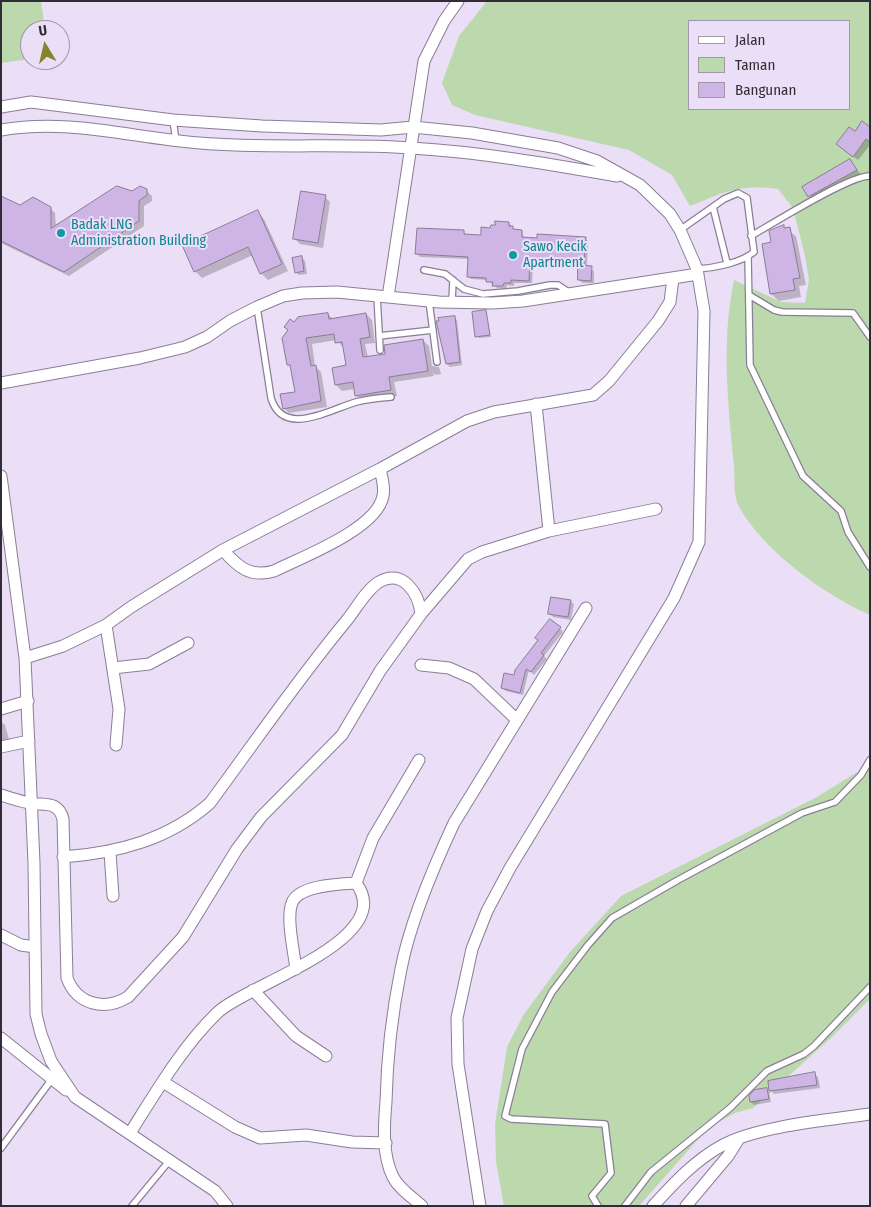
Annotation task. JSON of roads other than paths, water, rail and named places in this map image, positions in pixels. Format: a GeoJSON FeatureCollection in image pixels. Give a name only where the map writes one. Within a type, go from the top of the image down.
{"type":"FeatureCollection","features":[{"type":"Feature","properties":{"kind":"street"},"geometry":{"type":"LineString","coordinates":[[382,296],[412,148],[413,127],[424,61],[444,21],[458,1]]}},
{"type":"Feature","properties":{"kind":"street"},"geometry":{"type":"LineString","coordinates":[[1,107],[31,102],[173,120],[262,126],[381,130],[413,127],[472,133],[558,148],[597,161],[640,185],[670,214],[680,230],[698,272],[704,311],[699,542],[674,598],[510,868],[487,911],[472,949],[457,1018],[458,1064],[480,1206]]}},
{"type":"Feature","properties":{"kind":"street"},"geometry":{"type":"LineString","coordinates":[[89,128],[93,109]]}},
{"type":"Feature","properties":{"kind":"street"},"geometry":{"type":"LineString","coordinates":[[1,130],[54,126],[89,128],[176,141],[412,148],[554,165],[624,177]]}},
{"type":"Feature","properties":{"kind":"street"},"geometry":{"type":"LineString","coordinates":[[1,383],[140,358],[185,347],[207,337],[230,321],[256,307],[283,296],[302,293],[337,292],[429,301],[492,303],[673,278],[698,272]]}},
{"type":"Feature","properties":{"kind":"street"},"geometry":{"type":"LineString","coordinates":[[26,658],[63,646],[106,625],[131,607],[223,550],[380,469],[467,421],[494,412],[584,398],[601,391],[658,321],[670,302],[673,278]]}},
{"type":"Feature","properties":{"kind":"street"},"geometry":{"type":"LineString","coordinates":[[536,404],[549,531]]}},
{"type":"Feature","properties":{"kind":"street"},"geometry":{"type":"LineString","coordinates":[[223,550],[238,567],[248,572],[263,574],[274,571],[355,529],[372,516],[383,496],[380,469]]}},
{"type":"Feature","properties":{"kind":"street"},"geometry":{"type":"LineString","coordinates":[[1,476],[13,575],[26,658],[32,803],[36,1014],[51,1061],[75,1097]]}},
{"type":"Feature","properties":{"kind":"street"},"geometry":{"type":"LineString","coordinates":[[1,795],[32,803],[47,803],[55,806],[60,811],[63,818],[67,978],[71,988],[90,1003],[105,1006],[118,1003],[128,997],[183,937],[237,849],[260,817],[342,735],[380,671],[421,614],[468,559],[482,552],[549,531],[656,509]]}},
{"type":"Feature","properties":{"kind":"street"},"geometry":{"type":"LineString","coordinates":[[1,578],[13,575]]}},
{"type":"Feature","properties":{"kind":"street"},"geometry":{"type":"LineString","coordinates":[[63,857],[124,849],[159,836],[188,820],[210,803],[328,643],[379,582],[393,579],[405,583],[414,591],[420,601],[421,614]]}},
{"type":"Feature","properties":{"kind":"street"},"geometry":{"type":"LineString","coordinates":[[422,1206],[400,1187],[392,1176],[386,1143],[387,1068],[401,968],[438,858],[454,823],[586,608]]}},
{"type":"Feature","properties":{"kind":"street"},"geometry":{"type":"LineString","coordinates":[[106,625],[118,709],[116,745]]}},
{"type":"Feature","properties":{"kind":"street"},"geometry":{"type":"LineString","coordinates":[[113,668],[150,664],[188,643]]}},
{"type":"Feature","properties":{"kind":"street"},"geometry":{"type":"LineString","coordinates":[[421,665],[449,668],[474,679],[517,720]]}},
{"type":"Feature","properties":{"kind":"street"},"geometry":{"type":"LineString","coordinates":[[1,709],[28,701]]}},
{"type":"Feature","properties":{"kind":"street"},"geometry":{"type":"LineString","coordinates":[[1,747],[29,741]]}},
{"type":"Feature","properties":{"kind":"street"},"geometry":{"type":"LineString","coordinates":[[356,884],[373,838],[419,760]]}},
{"type":"Feature","properties":{"kind":"street"},"geometry":{"type":"LineString","coordinates":[[110,852],[113,896]]}},
{"type":"Feature","properties":{"kind":"street"},"geometry":{"type":"LineString","coordinates":[[296,969],[291,911],[294,900],[306,890],[332,884],[356,884]]}},
{"type":"Feature","properties":{"kind":"street"},"geometry":{"type":"LineString","coordinates":[[130,1133],[163,1082],[200,1031],[219,1011],[253,990],[296,969],[338,944],[357,926],[362,908],[362,892],[356,884]]}},
{"type":"Feature","properties":{"kind":"street"},"geometry":{"type":"LineString","coordinates":[[1,935],[21,945],[35,947]]}},
{"type":"Feature","properties":{"kind":"street"},"geometry":{"type":"LineString","coordinates":[[253,990],[296,1036],[326,1056]]}},
{"type":"Feature","properties":{"kind":"street"},"geometry":{"type":"LineString","coordinates":[[1,1038],[75,1097],[214,1191],[228,1206]]}},
{"type":"Feature","properties":{"kind":"street"},"geometry":{"type":"LineString","coordinates":[[163,1082],[235,1127],[260,1138],[306,1135],[352,1142],[386,1143]]}},
{"type":"Feature","properties":{"kind":"street"},"geometry":{"type":"LineString","coordinates":[[653,1206],[697,1162],[724,1144],[792,1126],[870,1114]]}},
{"type":"Feature","properties":{"kind":"street"},"geometry":{"type":"LineString","coordinates":[[686,1206],[717,1170],[738,1140]]}},
{"type":"Feature","properties":{"kind":"lane"},"geometry":{"type":"LineString","coordinates":[[173,120],[176,141]]}},
{"type":"Feature","properties":{"kind":"lane"},"geometry":{"type":"LineString","coordinates":[[751,236],[860,176],[870,176]]}},
{"type":"Feature","properties":{"kind":"lane"},"geometry":{"type":"LineString","coordinates":[[680,230],[731,195],[743,194],[747,198],[754,249],[748,256],[698,272]]}},
{"type":"Feature","properties":{"kind":"lane"},"geometry":{"type":"LineString","coordinates":[[713,207],[727,263]]}},
{"type":"Feature","properties":{"kind":"lane"},"geometry":{"type":"LineString","coordinates":[[748,256],[750,365],[803,476],[841,511],[848,532],[870,566]]}},
{"type":"Feature","properties":{"kind":"lane"},"geometry":{"type":"LineString","coordinates":[[424,270],[445,274],[464,289],[483,294],[518,291],[550,284],[558,285],[570,293]]}},
{"type":"Feature","properties":{"kind":"lane"},"geometry":{"type":"LineString","coordinates":[[452,302],[453,280]]}},
{"type":"Feature","properties":{"kind":"lane"},"geometry":{"type":"LineString","coordinates":[[749,295],[774,310],[782,312],[852,313],[870,337]]}},
{"type":"Feature","properties":{"kind":"lane"},"geometry":{"type":"LineString","coordinates":[[380,350],[379,336],[382,296]]}},
{"type":"Feature","properties":{"kind":"lane"},"geometry":{"type":"LineString","coordinates":[[429,301],[437,362]]}},
{"type":"Feature","properties":{"kind":"lane"},"geometry":{"type":"LineString","coordinates":[[256,307],[271,398],[274,408],[281,416],[290,419],[303,418],[325,414],[355,402],[391,397]]}},
{"type":"Feature","properties":{"kind":"lane"},"geometry":{"type":"LineString","coordinates":[[379,336],[433,330]]}},
{"type":"Feature","properties":{"kind":"lane"},"geometry":{"type":"LineString","coordinates":[[598,1206],[592,1196],[611,1174],[605,1124],[511,1119],[505,1116],[522,1049],[552,992],[588,944],[617,914],[802,813],[835,802],[861,775],[870,760]]}},
{"type":"Feature","properties":{"kind":"lane"},"geometry":{"type":"LineString","coordinates":[[625,1206],[651,1172],[730,1108],[767,1071],[804,1054],[814,1046],[870,987]]}},
{"type":"Feature","properties":{"kind":"lane"},"geometry":{"type":"LineString","coordinates":[[1,1148],[52,1079]]}},
{"type":"Feature","properties":{"kind":"lane"},"geometry":{"type":"LineString","coordinates":[[132,1206],[170,1160]]}},
{"type":"Feature","properties":{"kind":"place","name":"Badak LNG Administration Building"},"geometry":{"type":"Point","coordinates":[61,233]}},
{"type":"Feature","properties":{"kind":"place","name":"Sawo Kecik Apartment"},"geometry":{"type":"Point","coordinates":[513,255]}}]}
